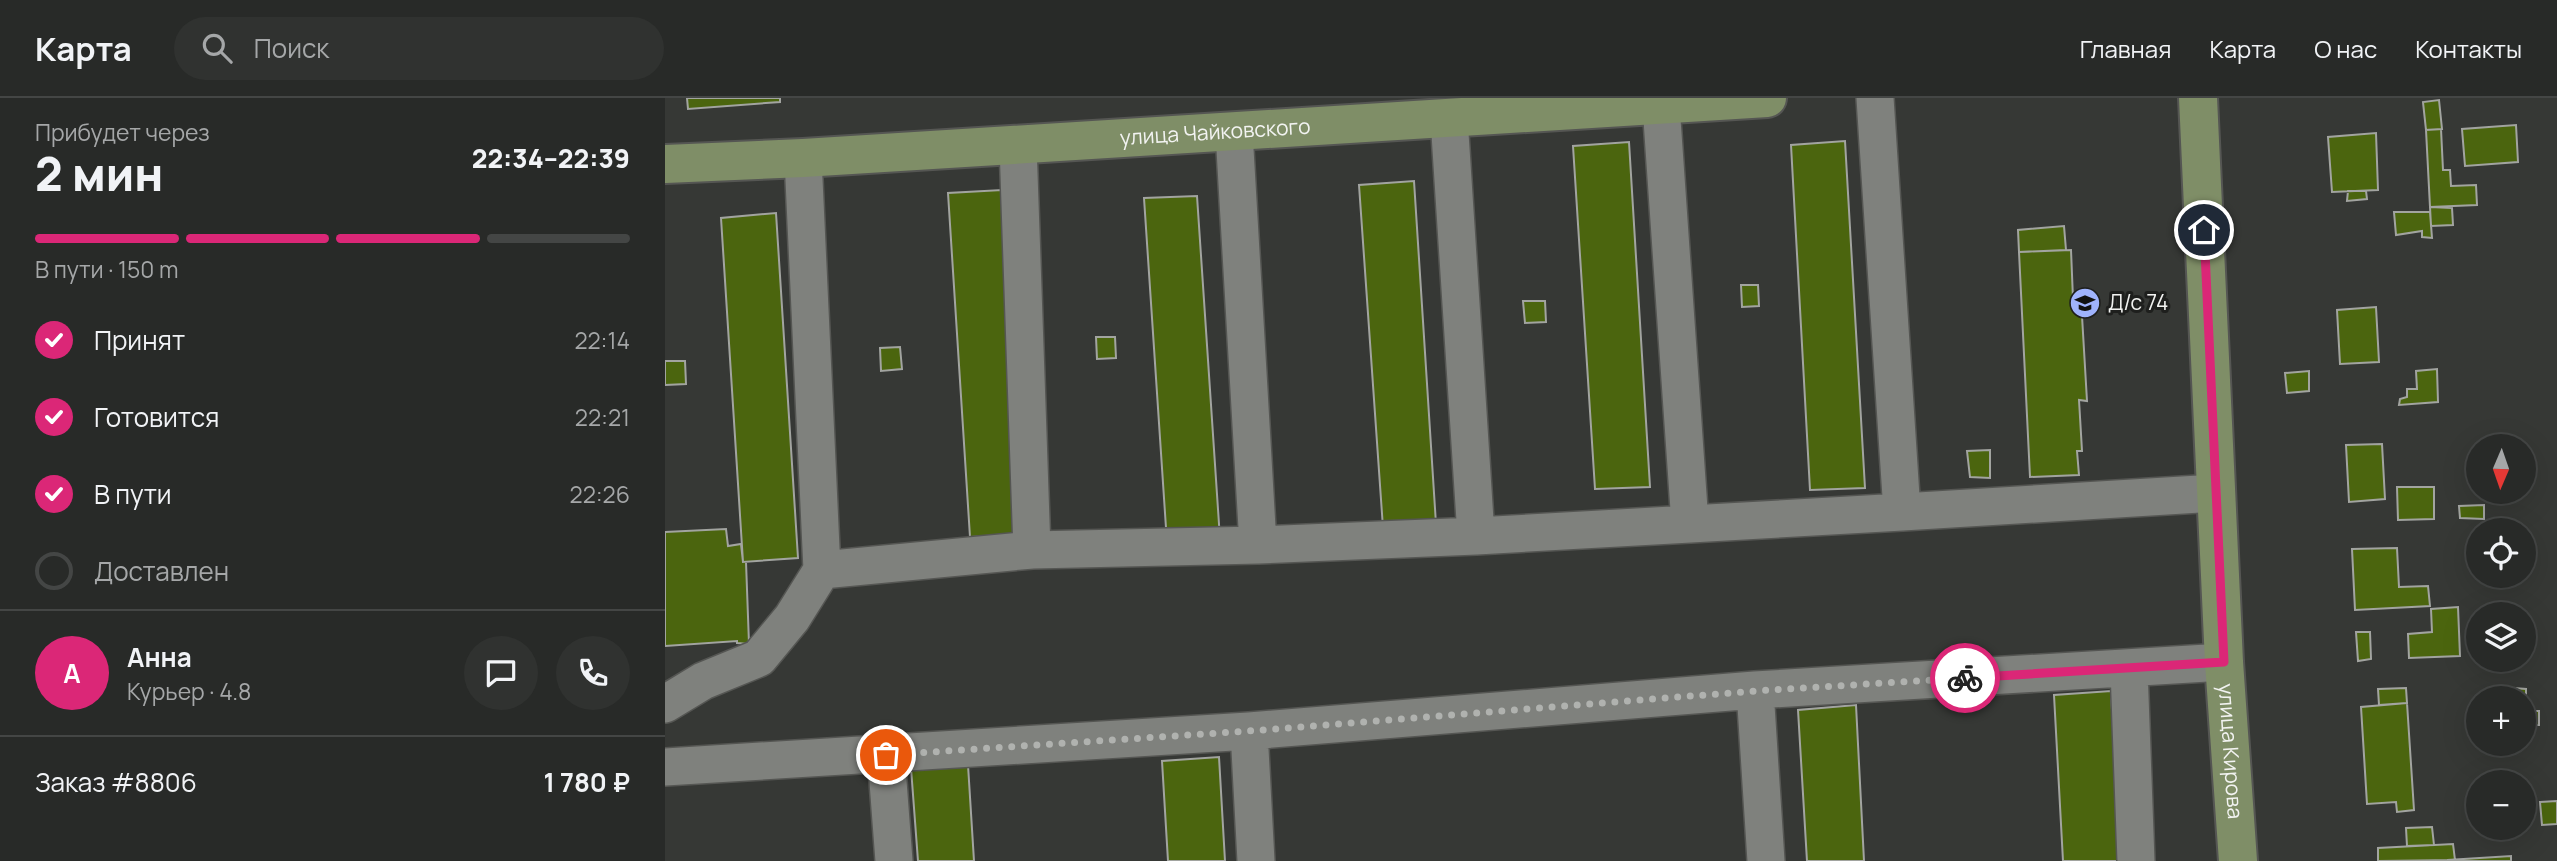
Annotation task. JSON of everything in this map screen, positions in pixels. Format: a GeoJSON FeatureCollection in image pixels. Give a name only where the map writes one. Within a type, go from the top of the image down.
{"type":"FeatureCollection","features":[{"type":"Feature","properties":{"kind":"main road","name":"улица Чайковского"},"geometry":{"type":"LineString","coordinates":[[665,164],[803,158],[1767,98]]}},
{"type":"Feature","properties":{"kind":"main road","name":"улица Кирова"},"geometry":{"type":"LineString","coordinates":[[2198,98],[2224,662],[2238,861]]}},
{"type":"Feature","properties":{"kind":"lane"},"geometry":{"type":"LineString","coordinates":[[1875,98],[1902,512]]}},
{"type":"Feature","properties":{"kind":"lane"},"geometry":{"type":"LineString","coordinates":[[1661,105],[1690,524]]}},
{"type":"Feature","properties":{"kind":"lane"},"geometry":{"type":"LineString","coordinates":[[1449,118],[1476,536]]}},
{"type":"Feature","properties":{"kind":"lane"},"geometry":{"type":"LineString","coordinates":[[1234,132],[1258,545]]}},
{"type":"Feature","properties":{"kind":"lane"},"geometry":{"type":"LineString","coordinates":[[1018,145],[1032,550]]}},
{"type":"Feature","properties":{"kind":"lane"},"geometry":{"type":"LineString","coordinates":[[665,704],[703,681],[759,658],[792,618],[822,570],[803,158]]}},
{"type":"Feature","properties":{"kind":"lane"},"geometry":{"type":"LineString","coordinates":[[822,570],[1032,550],[1258,545],[1476,536],[2216,493]]}},
{"type":"Feature","properties":{"kind":"lane"},"geometry":{"type":"LineString","coordinates":[[665,767],[1249,731],[1755,691],[2224,662]]}},
{"type":"Feature","properties":{"kind":"lane"},"geometry":{"type":"LineString","coordinates":[[2129,669],[2136,861]]}},
{"type":"Feature","properties":{"kind":"lane"},"geometry":{"type":"LineString","coordinates":[[1755,691],[1766,861]]}},
{"type":"Feature","properties":{"kind":"lane"},"geometry":{"type":"LineString","coordinates":[[1249,731],[1256,861]]}},
{"type":"Feature","properties":{"kind":"lane"},"geometry":{"type":"LineString","coordinates":[[886,755],[894,861]]}},
{"type":"Feature","properties":{"kind":"building"},"geometry":{"type":"Polygon","coordinates":[[[687,98],[780,98],[780,102],[688,109],[687,98]]]}},
{"type":"Feature","properties":{"kind":"building"},"geometry":{"type":"Polygon","coordinates":[[[2439,100],[2442,129],[2426,130],[2423,102],[2439,100]]]}},
{"type":"Feature","properties":{"kind":"building"},"geometry":{"type":"Polygon","coordinates":[[[2516,125],[2518,162],[2465,166],[2462,129],[2516,125]]]}},
{"type":"Feature","properties":{"kind":"building"},"geometry":{"type":"Polygon","coordinates":[[[2441,129],[2443,170],[2450,170],[2451,186],[2476,185],[2477,205],[2430,207],[2426,130],[2441,129]]]}},
{"type":"Feature","properties":{"kind":"building"},"geometry":{"type":"Polygon","coordinates":[[[2376,133],[2378,190],[2332,192],[2328,137],[2376,133]]]}},
{"type":"Feature","properties":{"kind":"building"},"geometry":{"type":"Polygon","coordinates":[[[1845,141],[1865,488],[1810,490],[1791,145],[1845,141]]]}},
{"type":"Feature","properties":{"kind":"building"},"geometry":{"type":"Polygon","coordinates":[[[1629,142],[1650,487],[1595,489],[1573,146],[1629,142]]]}},
{"type":"Feature","properties":{"kind":"building"},"geometry":{"type":"Polygon","coordinates":[[[1414,181],[1436,524],[1383,528],[1359,185],[1414,181]]]}},
{"type":"Feature","properties":{"kind":"building"},"geometry":{"type":"Polygon","coordinates":[[[1002,190],[1022,535],[970,537],[948,193],[1002,190]]]}},
{"type":"Feature","properties":{"kind":"building"},"geometry":{"type":"Polygon","coordinates":[[[2348,191],[2366,191],[2367,199],[2347,201],[2348,191]]]}},
{"type":"Feature","properties":{"kind":"building"},"geometry":{"type":"Polygon","coordinates":[[[1197,196],[1220,539],[1167,543],[1144,198],[1197,196]]]}},
{"type":"Feature","properties":{"kind":"building"},"geometry":{"type":"Polygon","coordinates":[[[2430,207],[2452,208],[2453,225],[2431,226],[2430,207]]]}},
{"type":"Feature","properties":{"kind":"building"},"geometry":{"type":"Polygon","coordinates":[[[2394,212],[2430,212],[2432,238],[2422,237],[2422,231],[2396,235],[2394,212]]]}},
{"type":"Feature","properties":{"kind":"building"},"geometry":{"type":"Polygon","coordinates":[[[776,213],[798,558],[743,562],[721,218],[776,213]]]}},
{"type":"Feature","properties":{"kind":"building"},"geometry":{"type":"Polygon","coordinates":[[[2064,226],[2066,250],[2019,252],[2018,230],[2064,226]]]}},
{"type":"Feature","properties":{"kind":"building"},"geometry":{"type":"Polygon","coordinates":[[[2071,250],[2073,299],[2081,299],[2087,401],[2079,400],[2082,451],[2077,451],[2079,475],[2030,477],[2019,252],[2071,250]]]}},
{"type":"Feature","properties":{"kind":"building"},"geometry":{"type":"Polygon","coordinates":[[[1741,285],[1758,285],[1759,306],[1742,307],[1741,285]]]}},
{"type":"Feature","properties":{"kind":"building"},"geometry":{"type":"Polygon","coordinates":[[[1523,301],[1545,301],[1546,322],[1525,323],[1523,301]]]}},
{"type":"Feature","properties":{"kind":"building"},"geometry":{"type":"Polygon","coordinates":[[[2376,307],[2379,362],[2340,364],[2337,310],[2376,307]]]}},
{"type":"Feature","properties":{"kind":"building"},"geometry":{"type":"Polygon","coordinates":[[[1096,337],[1115,337],[1116,358],[1097,359],[1096,337]]]}},
{"type":"Feature","properties":{"kind":"building"},"geometry":{"type":"Polygon","coordinates":[[[900,347],[902,369],[881,371],[880,348],[900,347]]]}},
{"type":"Feature","properties":{"kind":"building"},"geometry":{"type":"Polygon","coordinates":[[[665,361],[685,361],[686,384],[665,385],[665,361]]]}},
{"type":"Feature","properties":{"kind":"building"},"geometry":{"type":"Polygon","coordinates":[[[2437,369],[2438,402],[2399,405],[2400,399],[2407,397],[2407,389],[2417,389],[2416,371],[2437,369]]]}},
{"type":"Feature","properties":{"kind":"building"},"geometry":{"type":"Polygon","coordinates":[[[2309,371],[2309,391],[2287,393],[2285,373],[2309,371]]]}},
{"type":"Feature","properties":{"kind":"building"},"geometry":{"type":"Polygon","coordinates":[[[2382,444],[2385,499],[2349,502],[2346,445],[2382,444]]]}},
{"type":"Feature","properties":{"kind":"building"},"geometry":{"type":"Polygon","coordinates":[[[1990,450],[1990,478],[1970,477],[1967,451],[1990,450]]]}},
{"type":"Feature","properties":{"kind":"building"},"geometry":{"type":"Polygon","coordinates":[[[2397,487],[2434,487],[2434,519],[2398,520],[2397,487]]]}},
{"type":"Feature","properties":{"kind":"building"},"geometry":{"type":"Polygon","coordinates":[[[2484,505],[2484,518],[2460,518],[2459,506],[2484,505]]]}},
{"type":"Feature","properties":{"kind":"building"},"geometry":{"type":"Polygon","coordinates":[[[726,529],[728,546],[741,544],[743,562],[746,562],[749,644],[737,641],[665,646],[665,532],[726,529]]]}},
{"type":"Feature","properties":{"kind":"building"},"geometry":{"type":"Polygon","coordinates":[[[2397,548],[2399,587],[2428,586],[2430,606],[2355,610],[2352,549],[2397,548]]]}},
{"type":"Feature","properties":{"kind":"building"},"geometry":{"type":"Polygon","coordinates":[[[2458,607],[2460,656],[2409,658],[2408,634],[2432,632],[2431,609],[2458,607]]]}},
{"type":"Feature","properties":{"kind":"building"},"geometry":{"type":"Polygon","coordinates":[[[2356,632],[2370,632],[2371,659],[2358,661],[2356,632]]]}},
{"type":"Feature","properties":{"kind":"building"},"geometry":{"type":"Polygon","coordinates":[[[2406,688],[2407,703],[2379,705],[2378,689],[2406,688]]]}},
{"type":"Feature","properties":{"kind":"building"},"geometry":{"type":"Polygon","coordinates":[[[2111,691],[2120,861],[2063,861],[2054,695],[2111,691]]]}},
{"type":"Feature","properties":{"kind":"building"},"geometry":{"type":"Polygon","coordinates":[[[2407,703],[2414,810],[2397,812],[2396,802],[2367,804],[2361,707],[2407,703]]]}},
{"type":"Feature","properties":{"kind":"building"},"geometry":{"type":"Polygon","coordinates":[[[1856,705],[1864,861],[1807,861],[1798,710],[1856,705]]]}},
{"type":"Feature","properties":{"kind":"building"},"geometry":{"type":"Polygon","coordinates":[[[2536,711],[2539,711],[2539,725],[2536,725],[2536,711]]]}},
{"type":"Feature","properties":{"kind":"building"},"geometry":{"type":"Polygon","coordinates":[[[1219,757],[1225,861],[1168,861],[1162,761],[1219,757]]]}},
{"type":"Feature","properties":{"kind":"building"},"geometry":{"type":"Polygon","coordinates":[[[968,765],[974,861],[918,861],[911,768],[968,765]]]}},
{"type":"Feature","properties":{"kind":"building"},"geometry":{"type":"Polygon","coordinates":[[[2557,801],[2557,824],[2542,825],[2540,802],[2557,801]]]}},
{"type":"Feature","properties":{"kind":"building"},"geometry":{"type":"Polygon","coordinates":[[[2432,827],[2434,845],[2407,846],[2406,828],[2432,827]]]}},
{"type":"Feature","properties":{"kind":"building"},"geometry":{"type":"Polygon","coordinates":[[[2453,844],[2455,860],[2378,861],[2378,848],[2453,844]]]}},
{"type":"Feature","properties":{"kind":"building"},"geometry":{"type":"Polygon","coordinates":[[[2511,856],[2511,861],[2448,861],[2448,860],[2511,856]]]}},
{"type":"Feature","properties":{"kind":"way so far"},"geometry":{"type":"LineString","coordinates":[[886,755],[1965,678]]}},
{"type":"Feature","properties":{"kind":"place","name":"Д/с 74"},"geometry":{"type":"Point","coordinates":[2085,303]}},
{"type":"Feature","properties":{"kind":"route"},"geometry":{"type":"LineString","coordinates":[[1965,678],[2224,662],[2204,230]]}}]}
